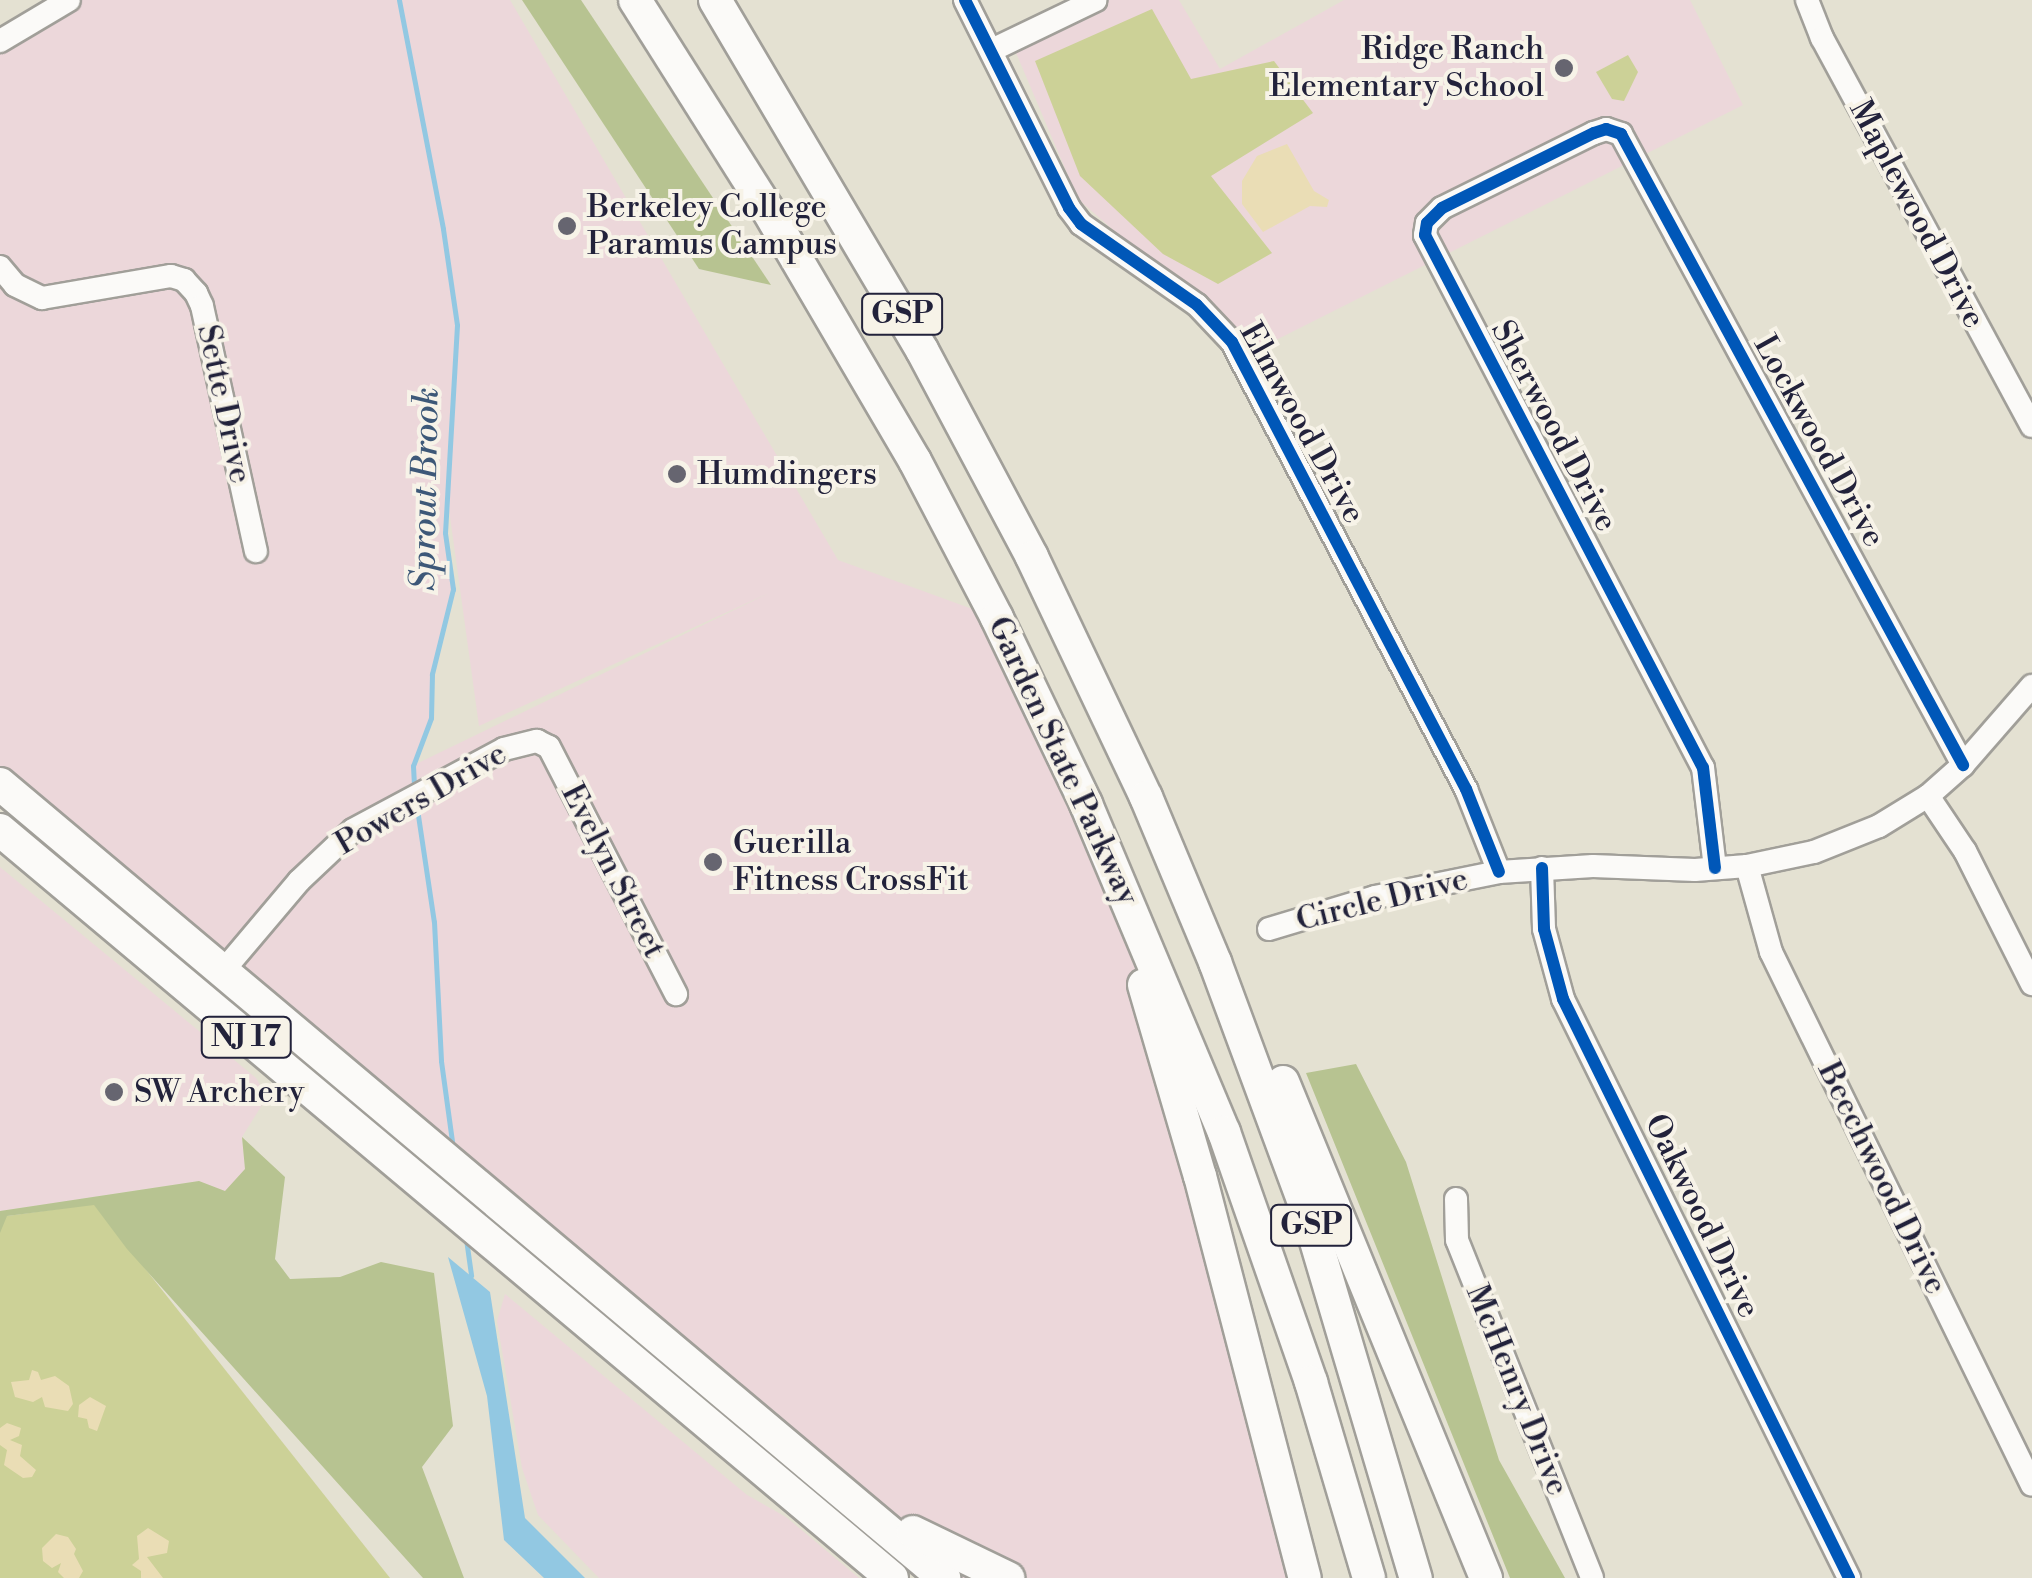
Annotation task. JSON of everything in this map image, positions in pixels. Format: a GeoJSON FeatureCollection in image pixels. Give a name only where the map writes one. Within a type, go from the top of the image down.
{"type":"FeatureCollection","features":[{"type":"Feature","properties":{"kind":"highway","name":"Garden State Parkway"},"geometry":{"type":"LineString","coordinates":[[635,0],[766,206],[906,446],[997,618],[1086,804],[1230,1148],[1311,1382],[1369,1578]]}},
{"type":"Feature","properties":{"kind":"highway","name":"Garden State Parkway"},"geometry":{"type":"LineString","coordinates":[[715,0],[855,231],[978,452],[1079,653],[1181,880],[1313,1228],[1416,1578]]}},
{"type":"Feature","properties":{"kind":"highway","name":"NJ 17"},"geometry":{"type":"LineString","coordinates":[[0,784],[944,1578]]}},
{"type":"Feature","properties":{"kind":"highway"},"geometry":{"type":"LineString","coordinates":[[1086,804],[1180,1104],[1305,1578]]}},
{"type":"Feature","properties":{"kind":"highway","name":"NJ 17"},"geometry":{"type":"LineString","coordinates":[[0,830],[892,1578]]}},
{"type":"Feature","properties":{"kind":"highway"},"geometry":{"type":"LineString","coordinates":[[1181,880],[1258,1022],[1486,1578]]}},
{"type":"Feature","properties":{"kind":"highway"},"geometry":{"type":"LineString","coordinates":[[812,1466],[925,1540],[1008,1578]]}},
{"type":"Feature","properties":{"kind":"street"},"geometry":{"type":"LineString","coordinates":[[0,41],[69,0]]}},
{"type":"Feature","properties":{"kind":"street","name":"Elmwood Drive"},"geometry":{"type":"LineString","coordinates":[[965,0],[1068,208],[1081,224],[1197,305],[1232,342],[1466,789],[1499,872]]}},
{"type":"Feature","properties":{"kind":"street"},"geometry":{"type":"LineString","coordinates":[[992,50],[1096,0]]}},
{"type":"Feature","properties":{"kind":"street","name":"Maplewood Drive"},"geometry":{"type":"LineString","coordinates":[[1808,0],[1822,38],[2032,426]]}},
{"type":"Feature","properties":{"kind":"street","name":"Sherwood Drive"},"geometry":{"type":"LineString","coordinates":[[1626,144],[1614,130],[1594,133],[1442,208],[1427,223],[1425,235],[1703,768],[1715,868]]}},
{"type":"Feature","properties":{"kind":"street","name":"Lockwood Drive"},"geometry":{"type":"LineString","coordinates":[[1626,144],[1964,765]]}},
{"type":"Feature","properties":{"kind":"street","name":"Sette Drive"},"geometry":{"type":"LineString","coordinates":[[0,268],[15,285],[42,298],[171,276],[184,280],[196,293],[256,550]]}},
{"type":"Feature","properties":{"kind":"street","name":"Circle Drive"},"geometry":{"type":"LineString","coordinates":[[1269,929],[1375,897],[1499,872],[1747,866],[1847,841],[1928,796],[1964,765],[2032,686]]}},
{"type":"Feature","properties":{"kind":"street","name":"Powers Drive"},"geometry":{"type":"LineString","coordinates":[[223,972],[334,845],[425,790],[524,741],[549,748]]}},
{"type":"Feature","properties":{"kind":"street","name":"Evelyn Street"},"geometry":{"type":"LineString","coordinates":[[549,748],[676,994]]}},
{"type":"Feature","properties":{"kind":"street"},"geometry":{"type":"LineString","coordinates":[[1928,796],[1965,852],[2032,984]]}},
{"type":"Feature","properties":{"kind":"street","name":"Beechwood Drive"},"geometry":{"type":"LineString","coordinates":[[1747,866],[1771,952],[2032,1485]]}},
{"type":"Feature","properties":{"kind":"street","name":"Oakwood Drive"},"geometry":{"type":"LineString","coordinates":[[1542,868],[1544,929],[1563,999],[1849,1578]]}},
{"type":"Feature","properties":{"kind":"street","name":"McHenry Drive"},"geometry":{"type":"LineString","coordinates":[[1456,1199],[1458,1240],[1592,1578]]}},
{"type":"Feature","properties":{"kind":"shaded area"},"geometry":{"type":"Polygon","coordinates":[[[69,0],[510,0],[838,560],[997,618],[1140,971],[1305,1578],[944,1578],[0,784],[0,41],[69,0]],[[447,495],[445,533],[453,589],[432,674],[431,718],[414,765],[769,593],[479,726],[447,495]]]}},
{"type":"Feature","properties":{"kind":"shaded area"},"geometry":{"type":"Polygon","coordinates":[[[1096,0],[1179,0],[1220,69],[1344,0],[1690,0],[1743,105],[1252,352],[1078,199],[1011,41],[1096,0]]]}},
{"type":"Feature","properties":{"kind":"shaded area"},"geometry":{"type":"Polygon","coordinates":[[[0,867],[256,1078],[267,1097],[242,1137],[245,1169],[225,1192],[199,1181],[0,1211],[0,867]]]}},
{"type":"Feature","properties":{"kind":"shaded area"},"geometry":{"type":"Polygon","coordinates":[[[505,1294],[747,1495],[786,1517],[859,1578],[599,1578],[538,1515],[522,1468],[497,1321],[505,1294]]]}},
{"type":"Feature","properties":{"kind":"green space"},"geometry":{"type":"Polygon","coordinates":[[[522,0],[581,0],[771,285],[699,269],[522,0]]]}},
{"type":"Feature","properties":{"kind":"green space"},"geometry":{"type":"Polygon","coordinates":[[[1152,9],[1191,79],[1274,61],[1313,113],[1211,176],[1272,253],[1218,284],[1163,254],[1080,176],[1035,61],[1152,9]]]}},
{"type":"Feature","properties":{"kind":"green space"},"geometry":{"type":"Polygon","coordinates":[[[1628,55],[1638,72],[1624,101],[1612,99],[1596,72],[1628,55]]]}},
{"type":"Feature","properties":{"kind":"green space"},"geometry":{"type":"Polygon","coordinates":[[[1356,1064],[1406,1162],[1499,1460],[1565,1578],[1510,1578],[1306,1073],[1356,1064]]]}},
{"type":"Feature","properties":{"kind":"green space"},"geometry":{"type":"Polygon","coordinates":[[[242,1137],[285,1177],[275,1259],[290,1279],[340,1277],[381,1262],[434,1273],[453,1426],[422,1467],[464,1578],[423,1578],[127,1249],[94,1205],[7,1216],[0,1233],[0,1211],[199,1181],[225,1191],[245,1169],[242,1137]]]}},
{"type":"Feature","properties":{"kind":"green space"},"geometry":{"type":"Polygon","coordinates":[[[94,1204],[390,1578],[0,1578],[0,1217],[94,1204]]]}},
{"type":"Feature","properties":{"kind":"sand"},"geometry":{"type":"Polygon","coordinates":[[[1287,144],[1314,191],[1329,200],[1327,207],[1310,206],[1263,232],[1242,204],[1242,181],[1257,156],[1287,144]]]}},
{"type":"Feature","properties":{"kind":"sand"},"geometry":{"type":"Polygon","coordinates":[[[32,1370],[38,1372],[41,1380],[55,1376],[69,1386],[73,1404],[68,1411],[45,1407],[42,1397],[33,1402],[15,1397],[11,1382],[29,1380],[32,1370]]]}},
{"type":"Feature","properties":{"kind":"sand"},"geometry":{"type":"Polygon","coordinates":[[[90,1397],[106,1406],[97,1431],[89,1428],[87,1419],[78,1417],[79,1405],[90,1397]]]}},
{"type":"Feature","properties":{"kind":"sand"},"geometry":{"type":"Polygon","coordinates":[[[7,1423],[21,1428],[19,1436],[10,1440],[22,1445],[20,1456],[36,1470],[32,1477],[23,1478],[4,1465],[7,1450],[0,1445],[0,1428],[7,1423]]]}},
{"type":"Feature","properties":{"kind":"sand"},"geometry":{"type":"Polygon","coordinates":[[[148,1528],[169,1541],[167,1553],[147,1557],[163,1578],[141,1578],[141,1571],[132,1565],[139,1559],[137,1536],[148,1528]]]}},
{"type":"Feature","properties":{"kind":"sand"},"geometry":{"type":"Polygon","coordinates":[[[56,1534],[68,1537],[76,1549],[74,1554],[83,1571],[79,1578],[64,1578],[58,1572],[61,1563],[52,1568],[43,1561],[42,1548],[56,1534]]]}},
{"type":"Feature","properties":{"kind":"water"},"geometry":{"type":"Polygon","coordinates":[[[448,1257],[490,1292],[525,1518],[585,1578],[544,1578],[504,1540],[487,1396],[448,1257]]]}},
{"type":"Feature","properties":{"kind":"waterway","name":"Sprout Brook"},"geometry":{"type":"LineString","coordinates":[[399,0],[443,229],[457,325],[445,533],[453,589],[432,674],[431,718],[413,766],[414,786]]}},
{"type":"Feature","properties":{"kind":"waterway","name":"Sprout Brook"},"geometry":{"type":"LineString","coordinates":[[416,802],[434,922],[441,1061],[453,1149]]}},
{"type":"Feature","properties":{"kind":"waterway","name":"Sprout Brook"},"geometry":{"type":"LineString","coordinates":[[466,1239],[471,1276]]}},
{"type":"Feature","properties":{"kind":"cycle path"},"geometry":{"type":"LineString","coordinates":[[965,0],[1069,208],[1081,224],[1197,305],[1232,342],[1466,789],[1499,872]]}},
{"type":"Feature","properties":{"kind":"cycle path"},"geometry":{"type":"LineString","coordinates":[[1715,868],[1703,768],[1425,235],[1427,223],[1442,208],[1594,133],[1606,129],[1621,134],[1963,765]]}},
{"type":"Feature","properties":{"kind":"cycle path"},"geometry":{"type":"LineString","coordinates":[[1542,868],[1544,929],[1563,999],[1849,1578]]}},
{"type":"Feature","properties":{"kind":"place","name":"Ridge Ranch Elementary School"},"geometry":{"type":"Point","coordinates":[1564,68]}},
{"type":"Feature","properties":{"kind":"place","name":"Berkeley College Paramus Campus"},"geometry":{"type":"Point","coordinates":[567,226]}},
{"type":"Feature","properties":{"kind":"place","name":"Humdingers"},"geometry":{"type":"Point","coordinates":[677,474]}},
{"type":"Feature","properties":{"kind":"place","name":"Guerilla Fitness CrossFit"},"geometry":{"type":"Point","coordinates":[713,862]}},
{"type":"Feature","properties":{"kind":"place","name":"SW Archery"},"geometry":{"type":"Point","coordinates":[114,1092]}}]}
